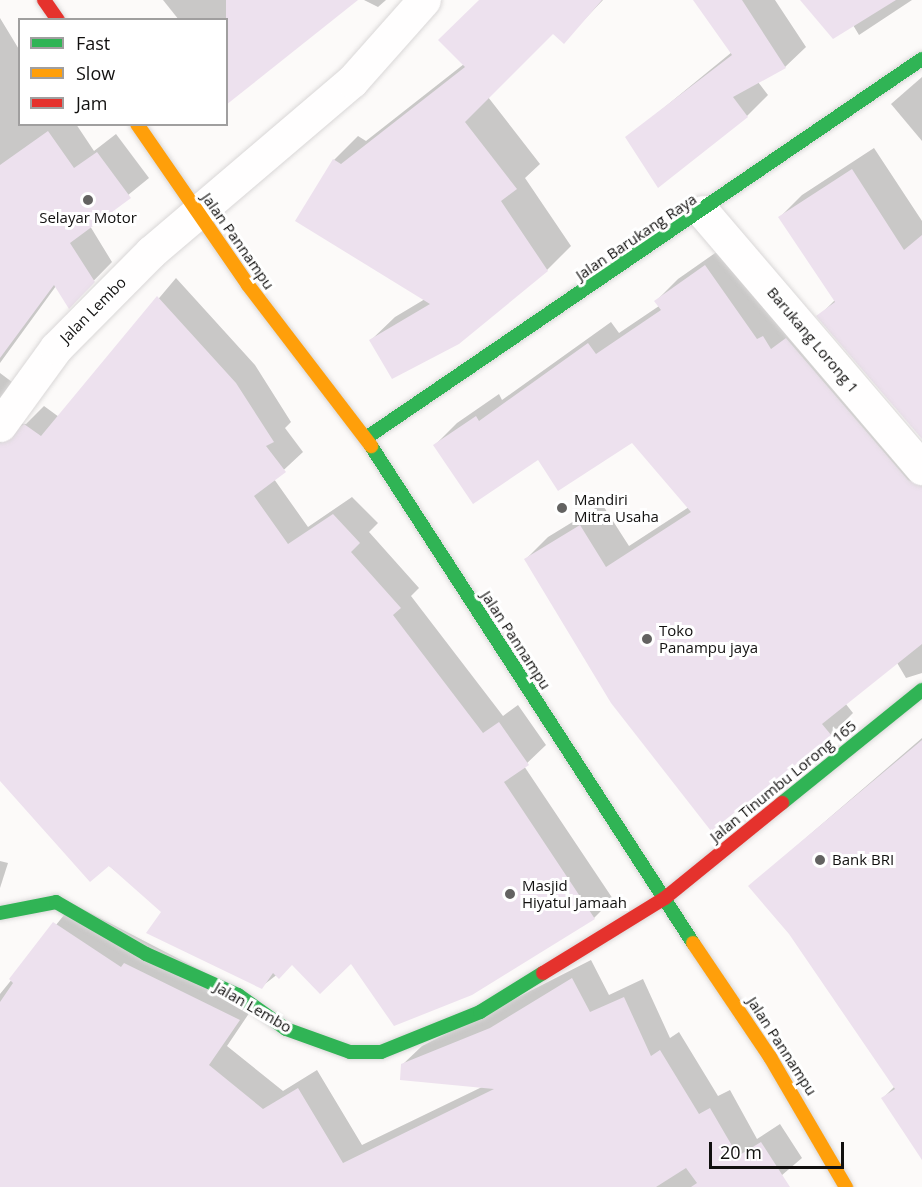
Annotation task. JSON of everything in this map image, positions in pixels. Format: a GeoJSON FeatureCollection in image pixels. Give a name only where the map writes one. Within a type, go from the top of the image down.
{"type":"FeatureCollection","features":[{"type":"Feature","properties":{"kind":"street"},"geometry":{"type":"LineString","coordinates":[[44,0],[57,18]]}},
{"type":"Feature","properties":{"kind":"street","name":"Jalan Lembo"},"geometry":{"type":"LineString","coordinates":[[1,421],[56,348],[195,210],[352,81],[424,0]]}},
{"type":"Feature","properties":{"kind":"street","name":"Jalan Barukang Raya"},"geometry":{"type":"LineString","coordinates":[[366,438],[703,212],[922,59]]}},
{"type":"Feature","properties":{"kind":"street","name":"Jalan Pannampu"},"geometry":{"type":"LineString","coordinates":[[138,126],[195,210],[366,438],[813,1124],[845,1187]]}},
{"type":"Feature","properties":{"kind":"street","name":"Barukang Lorong 1"},"geometry":{"type":"LineString","coordinates":[[703,212],[922,468]]}},
{"type":"Feature","properties":{"kind":"street","name":"Jalan Tinumbu Lorong 165"},"geometry":{"type":"LineString","coordinates":[[665,898],[922,690]]}},
{"type":"Feature","properties":{"kind":"street","name":"Jalan Lembo"},"geometry":{"type":"LineString","coordinates":[[0,913],[37,902],[67,906],[146,954],[238,995],[286,1029],[350,1052],[381,1052],[480,1012],[665,898]]}},
{"type":"Feature","properties":{"kind":"building"},"geometry":{"type":"Polygon","coordinates":[[[226,0],[358,0],[228,103],[228,18],[226,18],[226,0]]]}},
{"type":"Feature","properties":{"kind":"building"},"geometry":{"type":"Polygon","coordinates":[[[479,0],[602,0],[564,44],[553,34],[465,122],[517,189],[501,201],[548,271],[459,344],[392,379],[369,340],[430,304],[295,221],[333,159],[341,164],[465,67],[438,40],[479,0]]]}},
{"type":"Feature","properties":{"kind":"building"},"geometry":{"type":"Polygon","coordinates":[[[693,0],[742,0],[786,68],[733,97],[748,117],[658,188],[625,137],[732,55],[693,0]]]}},
{"type":"Feature","properties":{"kind":"building"},"geometry":{"type":"Polygon","coordinates":[[[800,0],[896,0],[833,39],[800,0]]]}},
{"type":"Feature","properties":{"kind":"building"},"geometry":{"type":"Polygon","coordinates":[[[48,131],[74,168],[97,152],[131,198],[70,243],[95,282],[69,309],[54,285],[0,358],[0,165],[48,131]]]}},
{"type":"Feature","properties":{"kind":"building"},"geometry":{"type":"Polygon","coordinates":[[[852,169],[904,250],[922,235],[922,439],[816,316],[835,302],[778,217],[852,169]]]}},
{"type":"Feature","properties":{"kind":"building"},"geometry":{"type":"Polygon","coordinates":[[[705,265],[757,339],[763,336],[771,349],[786,338],[908,480],[922,486],[922,644],[822,724],[832,736],[711,831],[611,703],[524,559],[580,525],[606,567],[691,512],[632,443],[558,491],[538,460],[473,504],[433,445],[476,416],[479,421],[588,343],[596,354],[661,310],[654,301],[705,265]]]}},
{"type":"Feature","properties":{"kind":"building"},"geometry":{"type":"Polygon","coordinates":[[[157,296],[236,383],[274,442],[266,446],[286,472],[254,496],[288,544],[333,514],[360,543],[351,552],[401,608],[393,615],[483,733],[499,722],[529,765],[504,782],[595,919],[472,995],[394,1026],[351,964],[320,994],[292,965],[279,979],[273,973],[262,989],[146,933],[161,912],[109,866],[90,882],[0,781],[0,443],[24,424],[41,436],[157,296]]]}},
{"type":"Feature","properties":{"kind":"building"},"geometry":{"type":"Polygon","coordinates":[[[922,740],[922,1160],[881,1098],[895,1089],[789,934],[748,886],[922,740]]]}},
{"type":"Feature","properties":{"kind":"building"},"geometry":{"type":"Polygon","coordinates":[[[53,922],[121,967],[124,963],[240,1020],[209,1065],[263,1109],[298,1088],[343,1163],[494,1089],[400,1080],[401,1064],[490,1028],[572,978],[590,1012],[624,997],[651,1056],[660,1050],[699,1114],[710,1108],[738,1156],[761,1142],[790,1187],[691,1187],[697,1183],[686,1168],[656,1187],[0,1187],[0,1002],[13,983],[9,979],[53,922]]]}},
{"type":"Feature","properties":{"kind":"traffic: fast"},"geometry":{"type":"LineString","coordinates":[[366,438],[922,59]]}},
{"type":"Feature","properties":{"kind":"traffic: fast"},"geometry":{"type":"LineString","coordinates":[[371,446],[693,943]]}},
{"type":"Feature","properties":{"kind":"traffic: fast"},"geometry":{"type":"LineString","coordinates":[[782,803],[922,690]]}},
{"type":"Feature","properties":{"kind":"traffic: fast"},"geometry":{"type":"LineString","coordinates":[[0,913],[56,902],[146,954],[238,995],[286,1029],[350,1052],[381,1052],[480,1012],[543,973]]}},
{"type":"Feature","properties":{"kind":"traffic: slow"},"geometry":{"type":"LineString","coordinates":[[138,126],[248,285],[371,446]]}},
{"type":"Feature","properties":{"kind":"traffic: slow"},"geometry":{"type":"LineString","coordinates":[[693,943],[770,1057],[846,1187]]}},
{"type":"Feature","properties":{"kind":"traffic: jam"},"geometry":{"type":"LineString","coordinates":[[44,0],[57,18]]}},
{"type":"Feature","properties":{"kind":"traffic: jam"},"geometry":{"type":"LineString","coordinates":[[543,973],[665,898],[782,803]]}},
{"type":"Feature","properties":{"kind":"place","name":"Selayar Motor"},"geometry":{"type":"Point","coordinates":[88,200]}},
{"type":"Feature","properties":{"kind":"place","name":"Mandiri Mitra Usaha"},"geometry":{"type":"Point","coordinates":[562,508]}},
{"type":"Feature","properties":{"kind":"place","name":"Toko Panampu jaya"},"geometry":{"type":"Point","coordinates":[647,639]}},
{"type":"Feature","properties":{"kind":"place","name":"Bank BRI"},"geometry":{"type":"Point","coordinates":[820,860]}},
{"type":"Feature","properties":{"kind":"place","name":"Masjid Hiyatul Jamaah"},"geometry":{"type":"Point","coordinates":[510,894]}}]}
